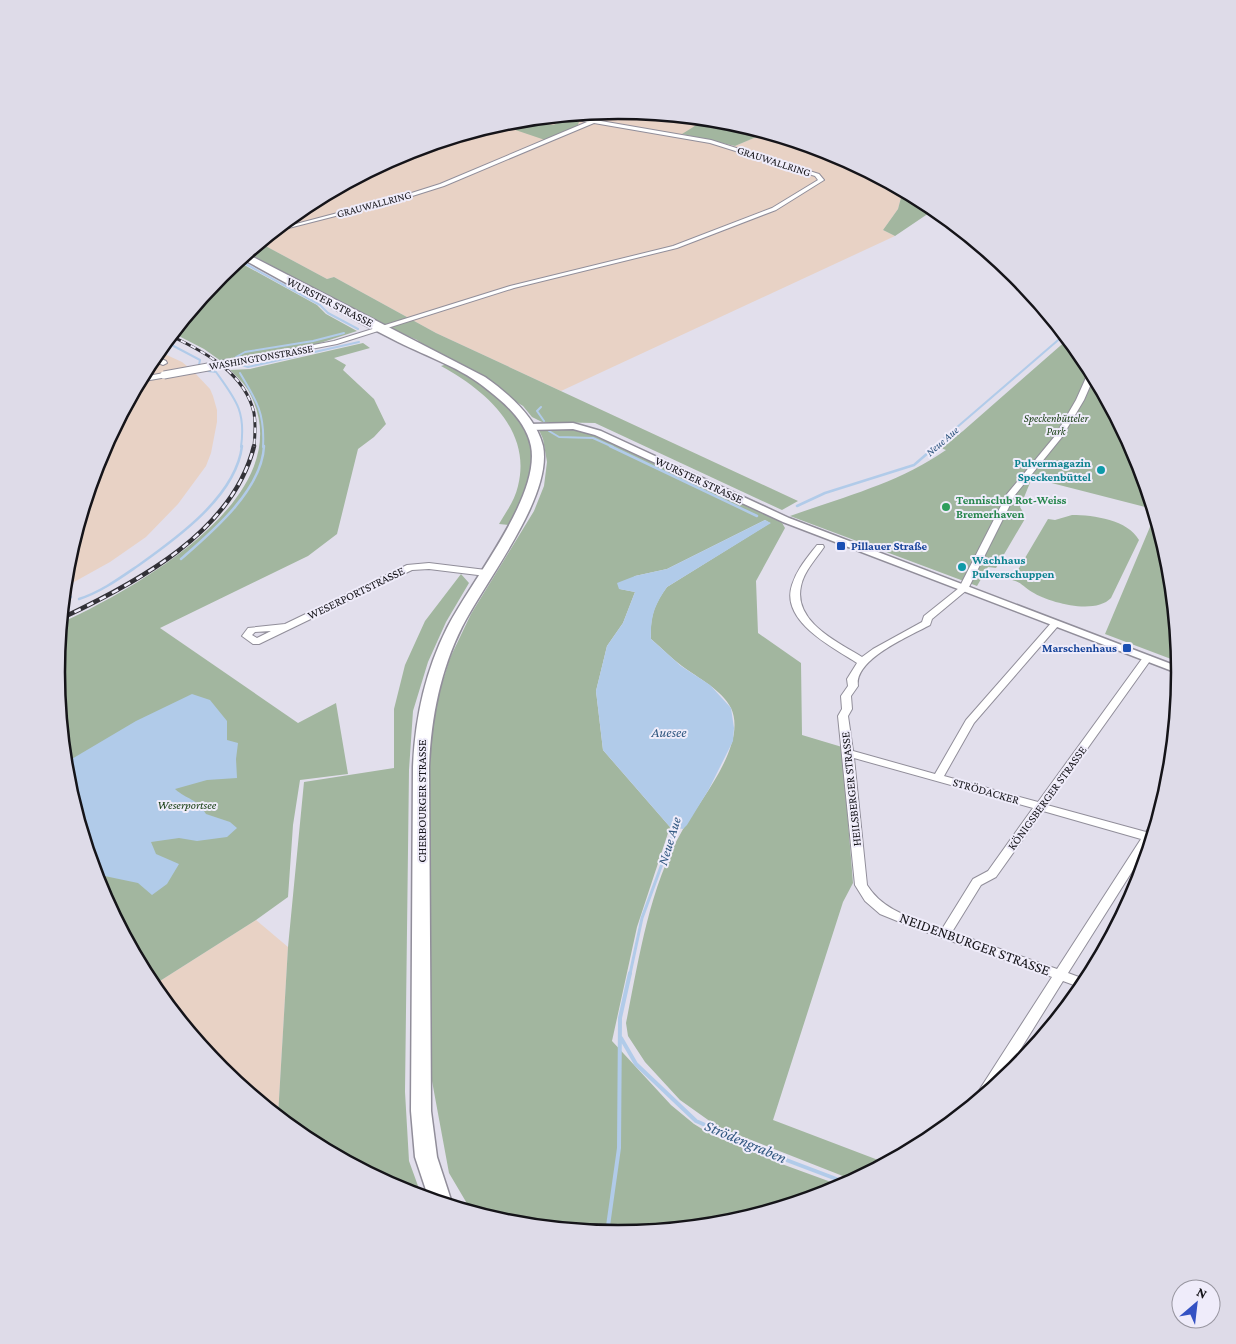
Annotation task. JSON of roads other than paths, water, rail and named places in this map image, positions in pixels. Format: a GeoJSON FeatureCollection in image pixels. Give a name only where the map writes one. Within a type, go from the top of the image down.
{"type":"FeatureCollection","features":[{"type":"Feature","properties":{"kind":"main road","name":"WURSTER STRASSE"},"geometry":{"type":"LineString","coordinates":[[250,259],[483,381],[509,402],[528,427]]}},
{"type":"Feature","properties":{"kind":"main road","name":"CHERBOURGER STRASSE"},"geometry":{"type":"LineString","coordinates":[[439,1196],[426,1157],[421,1111],[421,748],[426,711],[440,661],[454,628],[521,518],[528,505],[537,479],[538,454],[528,427]]}},
{"type":"Feature","properties":{"kind":"street"},"geometry":{"type":"LineString","coordinates":[[586,120],[593,121]]}},
{"type":"Feature","properties":{"kind":"street","name":"GRAUWALLRING"},"geometry":{"type":"LineString","coordinates":[[290,227],[442,185],[593,121],[711,142],[817,175],[821,180],[774,210],[675,247],[512,288],[380,328]]}},
{"type":"Feature","properties":{"kind":"street"},"geometry":{"type":"LineString","coordinates":[[301,219],[307,222]]}},
{"type":"Feature","properties":{"kind":"street","name":"WASHINGTONSTRASSE"},"geometry":{"type":"LineString","coordinates":[[150,378],[335,343],[380,328]]}},
{"type":"Feature","properties":{"kind":"street"},"geometry":{"type":"LineString","coordinates":[[820,547],[808,560],[797,582],[794,599],[797,608],[802,618],[818,634],[862,662],[927,623],[927,618],[963,589],[1012,494],[1058,437],[1080,400],[1088,382]]}},
{"type":"Feature","properties":{"kind":"street","name":"WURSTER STRASSE"},"geometry":{"type":"LineString","coordinates":[[528,427],[559,425],[588,429],[762,510],[963,589],[1171,667]]}},
{"type":"Feature","properties":{"kind":"street","name":"WESERPORTSTRASSE"},"geometry":{"type":"LineString","coordinates":[[287,626],[410,567],[428,566],[486,573]]}},
{"type":"Feature","properties":{"kind":"street"},"geometry":{"type":"LineString","coordinates":[[938,778],[970,722],[1055,624]]}},
{"type":"Feature","properties":{"kind":"street","name":"KÖNIGSBERGER STRASSE"},"geometry":{"type":"LineString","coordinates":[[945,934],[977,882],[992,874],[1148,658]]}},
{"type":"Feature","properties":{"kind":"street","name":"HEILSBERGER STRASSE"},"geometry":{"type":"LineString","coordinates":[[862,662],[852,679],[853,686],[846,696],[847,709],[843,716],[861,885],[869,898]]}},
{"type":"Feature","properties":{"kind":"street","name":"STRÖDACKER"},"geometry":{"type":"LineString","coordinates":[[848,752],[1146,837]]}},
{"type":"Feature","properties":{"kind":"street"},"geometry":{"type":"LineString","coordinates":[[1016,1056],[1061,975],[1142,851]]}},
{"type":"Feature","properties":{"kind":"street","name":"NEIDENBURGER STRASSE"},"geometry":{"type":"LineString","coordinates":[[869,898],[884,911],[1077,981]]}},
{"type":"Feature","properties":{"kind":"water","name":"Auesee"},"geometry":{"type":"Polygon","coordinates":[[[765,520],[771,523],[667,587],[654,611],[651,624],[651,639],[681,666],[710,685],[731,708],[734,728],[733,741],[709,789],[687,825],[683,829],[670,827],[603,750],[596,691],[607,646],[623,623],[635,592],[619,589],[617,583],[635,576],[667,569],[765,520]]]}},
{"type":"Feature","properties":{"kind":"water","name":"Weserportsee"},"geometry":{"type":"Polygon","coordinates":[[[192,694],[210,700],[227,721],[227,740],[238,743],[236,759],[237,778],[207,780],[175,789],[199,805],[206,814],[230,822],[237,828],[227,837],[197,841],[179,838],[151,842],[156,854],[179,864],[167,884],[152,895],[138,883],[104,876],[84,815],[72,759],[136,721],[192,694]]]}},
{"type":"Feature","properties":{"kind":"waterway"},"geometry":{"type":"LineString","coordinates":[[245,264],[320,305],[328,313],[358,329]]}},
{"type":"Feature","properties":{"kind":"waterway"},"geometry":{"type":"LineString","coordinates":[[344,333],[313,341],[245,352],[236,357],[242,365],[248,367],[359,342]]}},
{"type":"Feature","properties":{"kind":"waterway","name":"Neue Aue"},"geometry":{"type":"LineString","coordinates":[[934,447],[1060,339]]}},
{"type":"Feature","properties":{"kind":"waterway"},"geometry":{"type":"LineString","coordinates":[[172,345],[200,360],[199,365],[208,371],[216,372],[223,382],[238,406],[241,415],[241,447]]}},
{"type":"Feature","properties":{"kind":"waterway"},"geometry":{"type":"LineString","coordinates":[[240,373],[259,408],[263,425],[263,447]]}},
{"type":"Feature","properties":{"kind":"waterway"},"geometry":{"type":"LineString","coordinates":[[541,407],[537,411],[544,421]]}},
{"type":"Feature","properties":{"kind":"waterway"},"geometry":{"type":"LineString","coordinates":[[549,431],[559,437],[593,438],[613,447]]}},
{"type":"Feature","properties":{"kind":"waterway"},"geometry":{"type":"LineString","coordinates":[[79,599],[103,589],[117,580],[187,529],[217,499],[229,482],[242,446]]}},
{"type":"Feature","properties":{"kind":"waterway"},"geometry":{"type":"LineString","coordinates":[[181,559],[220,523],[245,494],[255,478],[264,446]]}},
{"type":"Feature","properties":{"kind":"waterway"},"geometry":{"type":"LineString","coordinates":[[610,446],[757,516]]}},
{"type":"Feature","properties":{"kind":"waterway","name":"Neue Aue"},"geometry":{"type":"LineString","coordinates":[[797,506],[825,493],[914,465],[936,446]]}},
{"type":"Feature","properties":{"kind":"waterway","name":"Neue Aue"},"geometry":{"type":"LineString","coordinates":[[630,974],[642,918],[676,826]]}},
{"type":"Feature","properties":{"kind":"waterway","name":"Neue Aue"},"geometry":{"type":"LineString","coordinates":[[608,1225],[619,1148],[620,1018],[630,973]]}},
{"type":"Feature","properties":{"kind":"waterway","name":"Strödengraben"},"geometry":{"type":"LineString","coordinates":[[621,1038],[636,1064],[696,1121],[781,1158],[838,1179]]}},
{"type":"Feature","properties":{"kind":"railway"},"geometry":{"type":"LineString","coordinates":[[176,339],[210,357],[233,375],[242,386],[254,413],[254,447]]}},
{"type":"Feature","properties":{"kind":"railway"},"geometry":{"type":"LineString","coordinates":[[68,615],[150,571],[204,529],[226,504],[243,477],[254,446]]}},
{"type":"Feature","properties":{"kind":"place","name":"Pulvermagazin Speckenbüttel"},"geometry":{"type":"Point","coordinates":[1101,470]}},
{"type":"Feature","properties":{"kind":"place","name":"Tennisclub Rot-Weiss Bremerhaven"},"geometry":{"type":"Point","coordinates":[946,507]}},
{"type":"Feature","properties":{"kind":"place","name":"Pillauer Straße"},"geometry":{"type":"Point","coordinates":[841,546]}},
{"type":"Feature","properties":{"kind":"place","name":"Wachhaus Pulverschuppen"},"geometry":{"type":"Point","coordinates":[962,567]}},
{"type":"Feature","properties":{"kind":"place","name":"Marschenhaus"},"geometry":{"type":"Point","coordinates":[1127,648]}},
{"type":"Feature","properties":{"kind":"park label","name":"Speckenbütteler Park"},"geometry":{"type":"Point","coordinates":[1056,424]}}]}
